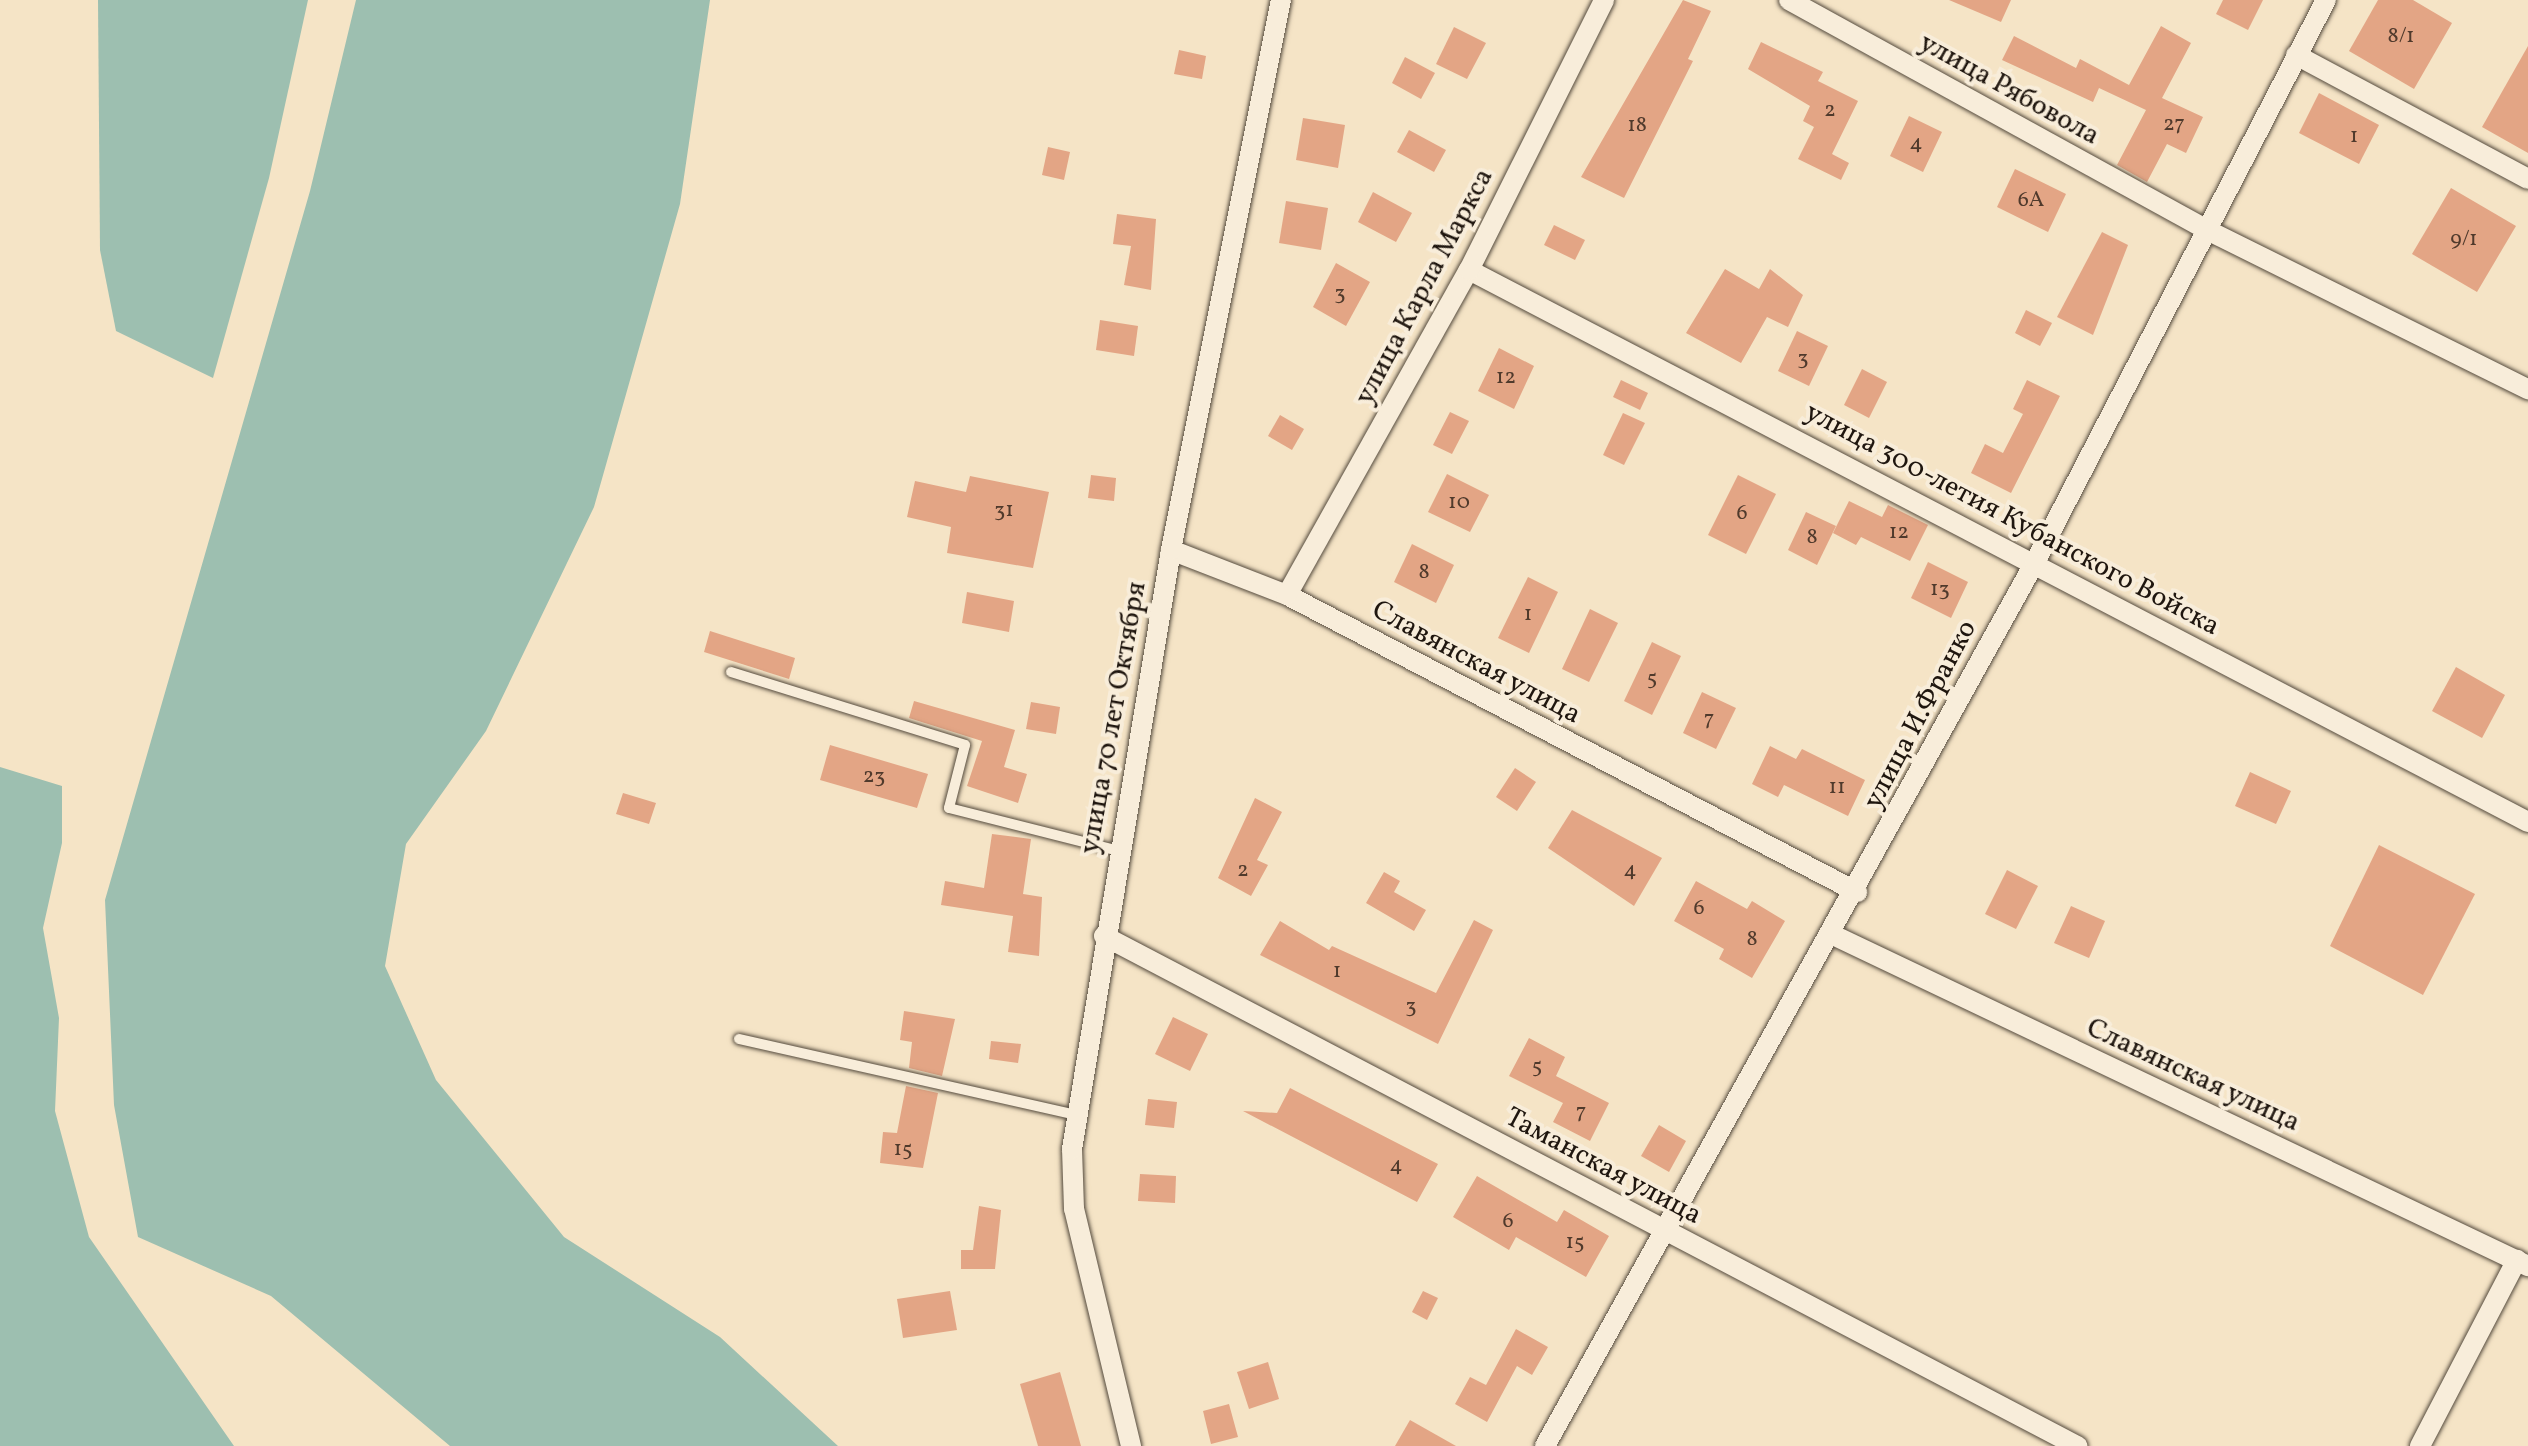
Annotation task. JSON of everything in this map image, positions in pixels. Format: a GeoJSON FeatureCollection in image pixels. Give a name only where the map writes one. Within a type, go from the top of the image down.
{"type":"FeatureCollection","features":[{"type":"Feature","properties":{"kind":"street","name":"улица 70 лет Октября"},"geometry":{"type":"LineString","coordinates":[[1131,1446],[1074,1209],[1078,1115],[1104,936],[1171,550],[1281,0]]}},
{"type":"Feature","properties":{"kind":"street","name":"улица Карла Маркса"},"geometry":{"type":"LineString","coordinates":[[1288,595],[1469,270],[1604,0]]}},
{"type":"Feature","properties":{"kind":"street","name":"улица Рябовола"},"geometry":{"type":"LineString","coordinates":[[1789,0],[2203,228],[2528,389]]}},
{"type":"Feature","properties":{"kind":"street","name":"улица И.Франко"},"geometry":{"type":"LineString","coordinates":[[1545,1446],[1663,1229],[1834,935],[2035,562],[2203,228],[2326,0]]}},
{"type":"Feature","properties":{"kind":"street"},"geometry":{"type":"LineString","coordinates":[[2296,55],[2528,179]]}},
{"type":"Feature","properties":{"kind":"street","name":"улица 300-летия Кубанского Войска"},"geometry":{"type":"LineString","coordinates":[[1469,270],[2528,822]]}},
{"type":"Feature","properties":{"kind":"street","name":"Славянская улица"},"geometry":{"type":"LineString","coordinates":[[1171,550],[1288,595],[1857,892]]}},
{"type":"Feature","properties":{"kind":"street","name":"Славянская улица"},"geometry":{"type":"LineString","coordinates":[[1834,935],[2522,1263]]}},
{"type":"Feature","properties":{"kind":"street","name":"Таманская улица"},"geometry":{"type":"LineString","coordinates":[[1104,936],[2076,1446]]}},
{"type":"Feature","properties":{"kind":"street"},"geometry":{"type":"LineString","coordinates":[[2420,1446],[2522,1263]]}},
{"type":"Feature","properties":{"kind":"lane"},"geometry":{"type":"LineString","coordinates":[[732,672],[966,745],[949,808],[1119,851]]}},
{"type":"Feature","properties":{"kind":"lane"},"geometry":{"type":"LineString","coordinates":[[739,1039],[1078,1115]]}},
{"type":"Feature","properties":{"kind":"shaded area"},"geometry":{"type":"Polygon","coordinates":[[[98,0],[308,0],[269,178],[213,378],[116,331],[100,250],[98,0]]]}},
{"type":"Feature","properties":{"kind":"shaded area"},"geometry":{"type":"Polygon","coordinates":[[[356,0],[710,0],[680,204],[594,507],[486,731],[406,844],[385,966],[436,1080],[564,1237],[720,1337],[838,1446],[450,1446],[271,1296],[138,1237],[114,1105],[105,900],[310,191],[356,0]]]}},
{"type":"Feature","properties":{"kind":"shaded area"},"geometry":{"type":"Polygon","coordinates":[[[0,767],[62,786],[62,843],[43,928],[59,1018],[55,1111],[89,1237],[234,1446],[0,1446],[0,767]]]}},
{"type":"Feature","properties":{"kind":"building"},"geometry":{"type":"Polygon","coordinates":[[[1683,0],[1711,11],[1688,59],[1693,61],[1624,198],[1581,177],[1683,0]]]}},
{"type":"Feature","properties":{"kind":"building"},"geometry":{"type":"Polygon","coordinates":[[[1949,0],[2011,0],[2001,22],[1949,0]]]}},
{"type":"Feature","properties":{"kind":"building"},"geometry":{"type":"Polygon","coordinates":[[[2223,0],[2263,0],[2248,30],[2216,14],[2223,0]]]}},
{"type":"Feature","properties":{"kind":"building"},"geometry":{"type":"Polygon","coordinates":[[[2378,0],[2413,0],[2452,23],[2414,89],[2349,51],[2378,0]]]}},
{"type":"Feature","properties":{"kind":"building"},"geometry":{"type":"Polygon","coordinates":[[[2161,26],[2191,43],[2162,98],[2203,117],[2186,153],[2167,144],[2147,182],[2117,165],[2146,110],[2099,88],[2093,102],[2002,60],[2014,36],[2076,68],[2080,59],[2129,85],[2161,26]]]}},
{"type":"Feature","properties":{"kind":"building"},"geometry":{"type":"Polygon","coordinates":[[[1454,27],[1486,43],[1467,79],[1436,64],[1454,27]]]}},
{"type":"Feature","properties":{"kind":"building"},"geometry":{"type":"Polygon","coordinates":[[[1761,42],[1823,72],[1818,81],[1858,101],[1832,154],[1849,163],[1841,180],[1798,159],[1814,127],[1803,121],[1810,106],[1748,69],[1761,42]]]}},
{"type":"Feature","properties":{"kind":"building"},"geometry":{"type":"Polygon","coordinates":[[[2528,46],[2528,153],[2482,127],[2528,46]]]}},
{"type":"Feature","properties":{"kind":"building"},"geometry":{"type":"Polygon","coordinates":[[[1179,50],[1206,56],[1202,79],[1174,74],[1179,50]]]}},
{"type":"Feature","properties":{"kind":"building"},"geometry":{"type":"Polygon","coordinates":[[[1405,57],[1435,73],[1421,99],[1392,83],[1405,57]]]}},
{"type":"Feature","properties":{"kind":"building"},"geometry":{"type":"Polygon","coordinates":[[[2319,93],[2379,125],[2359,164],[2299,133],[2319,93]]]}},
{"type":"Feature","properties":{"kind":"building"},"geometry":{"type":"Polygon","coordinates":[[[1909,116],[1942,132],[1923,172],[1890,156],[1909,116]]]}},
{"type":"Feature","properties":{"kind":"building"},"geometry":{"type":"Polygon","coordinates":[[[1303,118],[1345,125],[1338,168],[1296,160],[1303,118]]]}},
{"type":"Feature","properties":{"kind":"building"},"geometry":{"type":"Polygon","coordinates":[[[1409,130],[1446,150],[1434,172],[1397,152],[1409,130]]]}},
{"type":"Feature","properties":{"kind":"building"},"geometry":{"type":"Polygon","coordinates":[[[1048,147],[1070,152],[1064,180],[1042,175],[1048,147]]]}},
{"type":"Feature","properties":{"kind":"building"},"geometry":{"type":"Polygon","coordinates":[[[2015,169],[2066,194],[2048,232],[1997,207],[2015,169]]]}},
{"type":"Feature","properties":{"kind":"building"},"geometry":{"type":"Polygon","coordinates":[[[2451,188],[2516,226],[2477,292],[2412,254],[2451,188]]]}},
{"type":"Feature","properties":{"kind":"building"},"geometry":{"type":"Polygon","coordinates":[[[1373,192],[1412,213],[1396,242],[1358,222],[1373,192]]]}},
{"type":"Feature","properties":{"kind":"building"},"geometry":{"type":"Polygon","coordinates":[[[1286,201],[1328,208],[1321,250],[1279,243],[1286,201]]]}},
{"type":"Feature","properties":{"kind":"building"},"geometry":{"type":"Polygon","coordinates":[[[1117,214],[1156,219],[1151,290],[1124,285],[1131,246],[1113,244],[1117,214]]]}},
{"type":"Feature","properties":{"kind":"building"},"geometry":{"type":"Polygon","coordinates":[[[1554,225],[1585,240],[1575,260],[1544,245],[1554,225]]]}},
{"type":"Feature","properties":{"kind":"building"},"geometry":{"type":"Polygon","coordinates":[[[2102,232],[2128,245],[2093,335],[2057,317],[2102,232]]]}},
{"type":"Feature","properties":{"kind":"building"},"geometry":{"type":"Polygon","coordinates":[[[1336,263],[1370,282],[1346,326],[1313,307],[1336,263]]]}},
{"type":"Feature","properties":{"kind":"building"},"geometry":{"type":"Polygon","coordinates":[[[1725,269],[1759,289],[1770,269],[1803,295],[1788,327],[1767,317],[1741,363],[1686,333],[1725,269]]]}},
{"type":"Feature","properties":{"kind":"building"},"geometry":{"type":"Polygon","coordinates":[[[2026,310],[2052,323],[2040,346],[2015,333],[2026,310]]]}},
{"type":"Feature","properties":{"kind":"building"},"geometry":{"type":"Polygon","coordinates":[[[1100,320],[1138,326],[1134,356],[1096,350],[1100,320]]]}},
{"type":"Feature","properties":{"kind":"building"},"geometry":{"type":"Polygon","coordinates":[[[1797,331],[1828,346],[1809,386],[1778,371],[1797,331]]]}},
{"type":"Feature","properties":{"kind":"building"},"geometry":{"type":"Polygon","coordinates":[[[1499,348],[1534,366],[1514,409],[1478,391],[1499,348]]]}},
{"type":"Feature","properties":{"kind":"building"},"geometry":{"type":"Polygon","coordinates":[[[1862,369],[1887,382],[1869,418],[1844,405],[1862,369]]]}},
{"type":"Feature","properties":{"kind":"building"},"geometry":{"type":"Polygon","coordinates":[[[1621,380],[1648,393],[1640,410],[1613,397],[1621,380]]]}},
{"type":"Feature","properties":{"kind":"building"},"geometry":{"type":"Polygon","coordinates":[[[2027,380],[2060,396],[2011,493],[1971,473],[1985,444],[2003,453],[2023,414],[2013,409],[2027,380]]]}},
{"type":"Feature","properties":{"kind":"building"},"geometry":{"type":"Polygon","coordinates":[[[1450,412],[1469,421],[1452,454],[1433,445],[1450,412]]]}},
{"type":"Feature","properties":{"kind":"building"},"geometry":{"type":"Polygon","coordinates":[[[1623,413],[1645,423],[1624,465],[1603,455],[1623,413]]]}},
{"type":"Feature","properties":{"kind":"building"},"geometry":{"type":"Polygon","coordinates":[[[1280,415],[1304,429],[1292,450],[1268,436],[1280,415]]]}},
{"type":"Feature","properties":{"kind":"building"},"geometry":{"type":"Polygon","coordinates":[[[1447,474],[1489,495],[1470,532],[1428,512],[1447,474]]]}},
{"type":"Feature","properties":{"kind":"building"},"geometry":{"type":"Polygon","coordinates":[[[1091,475],[1116,478],[1114,501],[1088,498],[1091,475]]]}},
{"type":"Feature","properties":{"kind":"building"},"geometry":{"type":"Polygon","coordinates":[[[1738,475],[1776,494],[1746,554],[1708,535],[1738,475]]]}},
{"type":"Feature","properties":{"kind":"building"},"geometry":{"type":"Polygon","coordinates":[[[970,476],[1049,492],[1033,568],[947,553],[951,527],[907,517],[915,481],[966,492],[970,476]]]}},
{"type":"Feature","properties":{"kind":"building"},"geometry":{"type":"Polygon","coordinates":[[[1849,501],[1882,517],[1888,505],[1928,525],[1910,561],[1861,537],[1856,545],[1833,533],[1849,501]]]}},
{"type":"Feature","properties":{"kind":"building"},"geometry":{"type":"Polygon","coordinates":[[[1806,512],[1836,526],[1817,565],[1788,550],[1806,512]]]}},
{"type":"Feature","properties":{"kind":"building"},"geometry":{"type":"Polygon","coordinates":[[[1412,544],[1454,565],[1436,603],[1394,582],[1412,544]]]}},
{"type":"Feature","properties":{"kind":"building"},"geometry":{"type":"Polygon","coordinates":[[[1928,562],[1968,582],[1951,618],[1911,598],[1928,562]]]}},
{"type":"Feature","properties":{"kind":"building"},"geometry":{"type":"Polygon","coordinates":[[[1528,577],[1558,592],[1529,653],[1498,638],[1528,577]]]}},
{"type":"Feature","properties":{"kind":"building"},"geometry":{"type":"Polygon","coordinates":[[[967,592],[1014,601],[1009,632],[962,623],[967,592]]]}},
{"type":"Feature","properties":{"kind":"building"},"geometry":{"type":"Polygon","coordinates":[[[1590,609],[1618,623],[1589,682],[1562,669],[1590,609]]]}},
{"type":"Feature","properties":{"kind":"building"},"geometry":{"type":"Polygon","coordinates":[[[710,631],[795,658],[789,679],[704,652],[710,631]]]}},
{"type":"Feature","properties":{"kind":"building"},"geometry":{"type":"Polygon","coordinates":[[[1652,642],[1681,656],[1652,715],[1624,701],[1652,642]]]}},
{"type":"Feature","properties":{"kind":"building"},"geometry":{"type":"Polygon","coordinates":[[[2456,667],[2505,695],[2482,738],[2432,711],[2456,667]]]}},
{"type":"Feature","properties":{"kind":"building"},"geometry":{"type":"Polygon","coordinates":[[[1702,692],[1736,708],[1716,749],[1683,733],[1702,692]]]}},
{"type":"Feature","properties":{"kind":"building"},"geometry":{"type":"Polygon","coordinates":[[[914,701],[1015,730],[1004,767],[1027,774],[1018,803],[967,786],[982,741],[909,718],[914,701]]]}},
{"type":"Feature","properties":{"kind":"building"},"geometry":{"type":"Polygon","coordinates":[[[1031,702],[1060,707],[1056,734],[1026,729],[1031,702]]]}},
{"type":"Feature","properties":{"kind":"building"},"geometry":{"type":"Polygon","coordinates":[[[830,745],[928,774],[917,808],[820,780],[830,745]]]}},
{"type":"Feature","properties":{"kind":"building"},"geometry":{"type":"Polygon","coordinates":[[[1770,746],[1796,759],[1802,749],[1865,780],[1848,816],[1784,785],[1778,797],[1752,784],[1770,746]]]}},
{"type":"Feature","properties":{"kind":"building"},"geometry":{"type":"Polygon","coordinates":[[[1515,768],[1536,782],[1517,811],[1496,797],[1515,768]]]}},
{"type":"Feature","properties":{"kind":"building"},"geometry":{"type":"Polygon","coordinates":[[[2250,772],[2291,791],[2276,824],[2235,806],[2250,772]]]}},
{"type":"Feature","properties":{"kind":"building"},"geometry":{"type":"Polygon","coordinates":[[[623,793],[656,803],[649,824],[616,814],[623,793]]]}},
{"type":"Feature","properties":{"kind":"building"},"geometry":{"type":"Polygon","coordinates":[[[1255,798],[1282,812],[1257,860],[1268,865],[1251,896],[1218,878],[1255,798]]]}},
{"type":"Feature","properties":{"kind":"building"},"geometry":{"type":"Polygon","coordinates":[[[1572,810],[1662,858],[1634,906],[1548,848],[1572,810]]]}},
{"type":"Feature","properties":{"kind":"building"},"geometry":{"type":"Polygon","coordinates":[[[992,834],[1031,839],[1023,894],[1042,897],[1039,956],[1008,952],[1013,916],[941,905],[945,881],[984,888],[992,834]]]}},
{"type":"Feature","properties":{"kind":"building"},"geometry":{"type":"Polygon","coordinates":[[[2379,845],[2475,894],[2423,995],[2330,946],[2379,845]]]}},
{"type":"Feature","properties":{"kind":"building"},"geometry":{"type":"Polygon","coordinates":[[[2007,870],[2038,886],[2016,929],[1985,914],[2007,870]]]}},
{"type":"Feature","properties":{"kind":"building"},"geometry":{"type":"Polygon","coordinates":[[[1384,872],[1400,881],[1394,892],[1426,910],[1414,931],[1366,903],[1384,872]]]}},
{"type":"Feature","properties":{"kind":"building"},"geometry":{"type":"Polygon","coordinates":[[[1696,881],[1747,909],[1752,901],[1785,921],[1752,978],[1719,959],[1724,949],[1674,921],[1696,881]]]}},
{"type":"Feature","properties":{"kind":"building"},"geometry":{"type":"Polygon","coordinates":[[[2071,906],[2105,921],[2089,958],[2054,943],[2071,906]]]}},
{"type":"Feature","properties":{"kind":"building"},"geometry":{"type":"Polygon","coordinates":[[[1474,920],[1493,930],[1438,1044],[1260,955],[1280,921],[1329,950],[1332,946],[1436,993],[1474,920]]]}},
{"type":"Feature","properties":{"kind":"building"},"geometry":{"type":"Polygon","coordinates":[[[904,1011],[955,1019],[942,1076],[909,1068],[912,1042],[900,1040],[904,1011]]]}},
{"type":"Feature","properties":{"kind":"building"},"geometry":{"type":"Polygon","coordinates":[[[1173,1017],[1208,1034],[1190,1071],[1155,1054],[1173,1017]]]}},
{"type":"Feature","properties":{"kind":"building"},"geometry":{"type":"Polygon","coordinates":[[[1529,1038],[1565,1057],[1556,1076],[1609,1103],[1590,1141],[1553,1122],[1563,1103],[1509,1076],[1529,1038]]]}},
{"type":"Feature","properties":{"kind":"building"},"geometry":{"type":"Polygon","coordinates":[[[991,1041],[1021,1044],[1018,1063],[989,1059],[991,1041]]]}},
{"type":"Feature","properties":{"kind":"building"},"geometry":{"type":"Polygon","coordinates":[[[906,1086],[938,1093],[923,1168],[880,1163],[883,1132],[897,1133],[906,1086]]]}},
{"type":"Feature","properties":{"kind":"building"},"geometry":{"type":"Polygon","coordinates":[[[1290,1088],[1438,1164],[1417,1202],[1243,1111],[1277,1113],[1290,1088]]]}},
{"type":"Feature","properties":{"kind":"building"},"geometry":{"type":"Polygon","coordinates":[[[1148,1099],[1177,1102],[1174,1128],[1145,1125],[1148,1099]]]}},
{"type":"Feature","properties":{"kind":"building"},"geometry":{"type":"Polygon","coordinates":[[[1659,1125],[1686,1141],[1669,1172],[1641,1156],[1659,1125]]]}},
{"type":"Feature","properties":{"kind":"building"},"geometry":{"type":"Polygon","coordinates":[[[1140,1174],[1176,1176],[1175,1203],[1138,1201],[1140,1174]]]}},
{"type":"Feature","properties":{"kind":"building"},"geometry":{"type":"Polygon","coordinates":[[[1477,1176],[1557,1222],[1564,1210],[1609,1236],[1586,1277],[1516,1237],[1509,1250],[1453,1217],[1477,1176]]]}},
{"type":"Feature","properties":{"kind":"building"},"geometry":{"type":"Polygon","coordinates":[[[979,1206],[1001,1210],[995,1269],[961,1269],[961,1250],[973,1250],[979,1206]]]}},
{"type":"Feature","properties":{"kind":"building"},"geometry":{"type":"Polygon","coordinates":[[[950,1291],[957,1330],[903,1338],[897,1299],[950,1291]]]}},
{"type":"Feature","properties":{"kind":"building"},"geometry":{"type":"Polygon","coordinates":[[[1423,1291],[1438,1298],[1427,1320],[1412,1312],[1423,1291]]]}},
{"type":"Feature","properties":{"kind":"building"},"geometry":{"type":"Polygon","coordinates":[[[1516,1329],[1548,1347],[1532,1375],[1517,1366],[1487,1422],[1455,1404],[1470,1377],[1486,1385],[1516,1329]]]}},
{"type":"Feature","properties":{"kind":"building"},"geometry":{"type":"Polygon","coordinates":[[[1268,1362],[1279,1399],[1249,1409],[1237,1372],[1268,1362]]]}},
{"type":"Feature","properties":{"kind":"building"},"geometry":{"type":"Polygon","coordinates":[[[1060,1372],[1081,1446],[1038,1446],[1020,1384],[1060,1372]]]}},
{"type":"Feature","properties":{"kind":"building"},"geometry":{"type":"Polygon","coordinates":[[[1229,1404],[1238,1437],[1211,1444],[1203,1411],[1229,1404]]]}},
{"type":"Feature","properties":{"kind":"building"},"geometry":{"type":"Polygon","coordinates":[[[1410,1420],[1456,1446],[1395,1446],[1410,1420]]]}}]}
